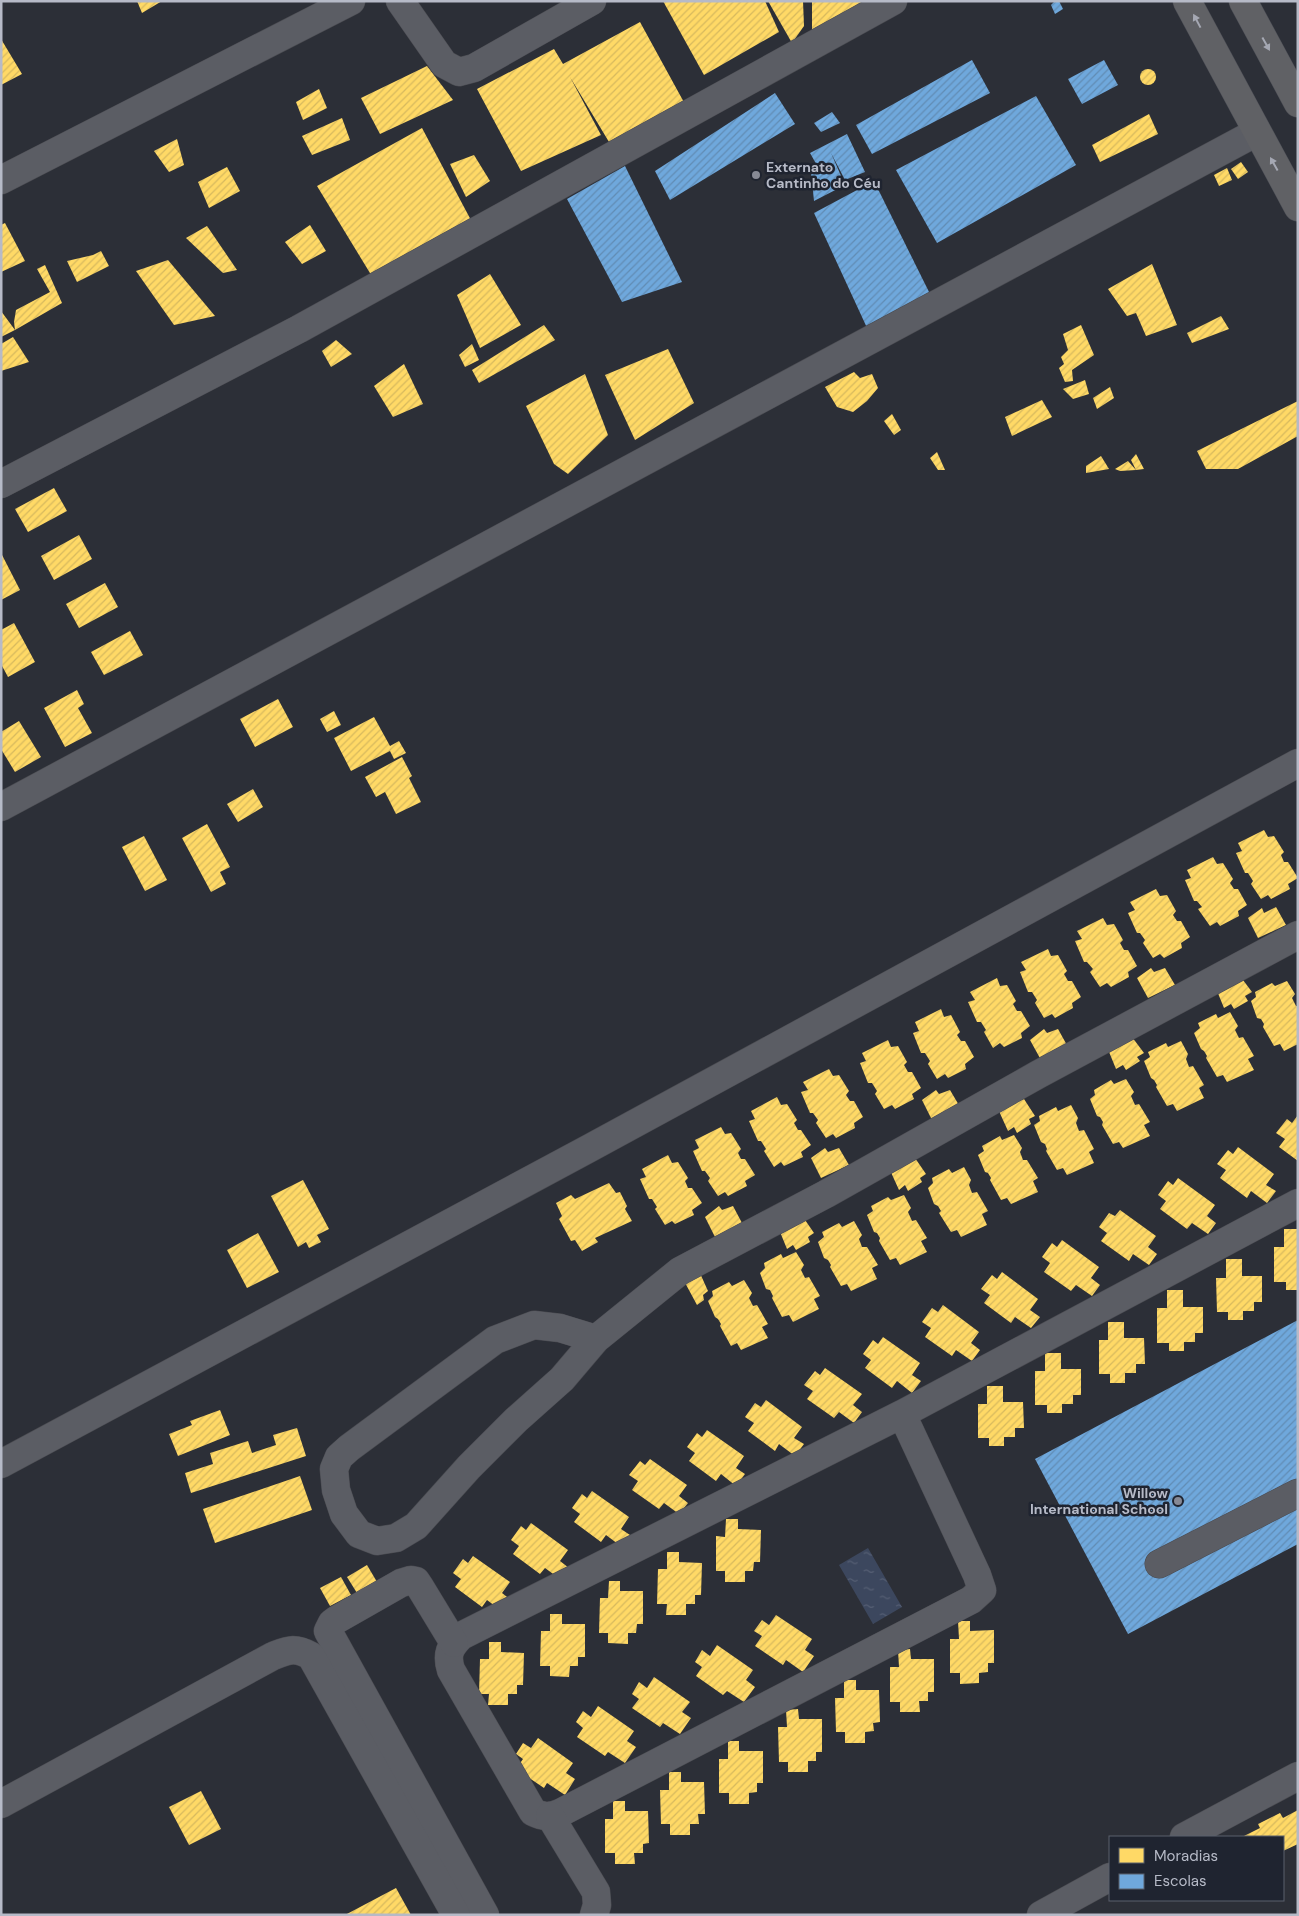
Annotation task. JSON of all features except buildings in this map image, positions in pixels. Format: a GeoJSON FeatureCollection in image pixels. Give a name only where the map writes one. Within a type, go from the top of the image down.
{"type":"FeatureCollection","features":[{"type":"Feature","properties":{"kind":"highway"},"geometry":{"type":"LineString","coordinates":[[1187,1],[1298,207]]}},
{"type":"Feature","properties":{"kind":"highway"},"geometry":{"type":"LineString","coordinates":[[1242,1],[1298,102]]}},
{"type":"Feature","properties":{"kind":"street"},"geometry":{"type":"LineString","coordinates":[[1,180],[351,1]]}},
{"type":"Feature","properties":{"kind":"street"},"geometry":{"type":"LineString","coordinates":[[400,1],[444,64],[458,72],[474,68],[592,1]]}},
{"type":"Feature","properties":{"kind":"street"},"geometry":{"type":"LineString","coordinates":[[1,484],[299,329],[893,1]]}},
{"type":"Feature","properties":{"kind":"street"},"geometry":{"type":"LineString","coordinates":[[1,807],[1257,132]]}},
{"type":"Feature","properties":{"kind":"street"},"geometry":{"type":"LineString","coordinates":[[1,1464],[588,1149],[1298,763]]}},
{"type":"Feature","properties":{"kind":"street"},"geometry":{"type":"LineString","coordinates":[[596,1339],[560,1328],[534,1325],[495,1340],[349,1448],[339,1457],[334,1469],[336,1490],[344,1514],[359,1534],[377,1541],[396,1538],[416,1526],[469,1467],[516,1420],[562,1379],[596,1339],[680,1271],[826,1194],[1039,1074],[1298,936]]}},
{"type":"Feature","properties":{"kind":"street"},"geometry":{"type":"LineString","coordinates":[[902,1414],[977,1575],[982,1590],[971,1600],[560,1813],[542,1816],[533,1812],[451,1670],[448,1660],[450,1647],[461,1636],[902,1414],[1298,1203]]}},
{"type":"Feature","properties":{"kind":"street"},"geometry":{"type":"LineString","coordinates":[[1159,1564],[1298,1493]]}},
{"type":"Feature","properties":{"kind":"street"},"geometry":{"type":"LineString","coordinates":[[454,1643],[416,1581],[411,1580],[401,1583],[336,1620],[328,1631],[485,1915]]}},
{"type":"Feature","properties":{"kind":"street"},"geometry":{"type":"LineString","coordinates":[[1,1804],[273,1656],[288,1650],[300,1650],[311,1656],[456,1915]]}},
{"type":"Feature","properties":{"kind":"street"},"geometry":{"type":"LineString","coordinates":[[1186,1836],[1298,1776]]}},
{"type":"Feature","properties":{"kind":"street"},"geometry":{"type":"LineString","coordinates":[[550,1816],[596,1892],[598,1905],[594,1915]]}},
{"type":"Feature","properties":{"kind":"street"},"geometry":{"type":"LineString","coordinates":[[1041,1915],[1109,1878]]}},
{"type":"Feature","properties":{"kind":"water"},"geometry":{"type":"Polygon","coordinates":[[[868,1548],[902,1607],[873,1624],[839,1565],[868,1548]]]}},
{"type":"Feature","properties":{"kind":"place","name":"Externato Cantinho do Céu"},"geometry":{"type":"Point","coordinates":[756,175]}},
{"type":"Feature","properties":{"kind":"place","name":"Willow International School"},"geometry":{"type":"Point","coordinates":[1178,1501]}}]}
